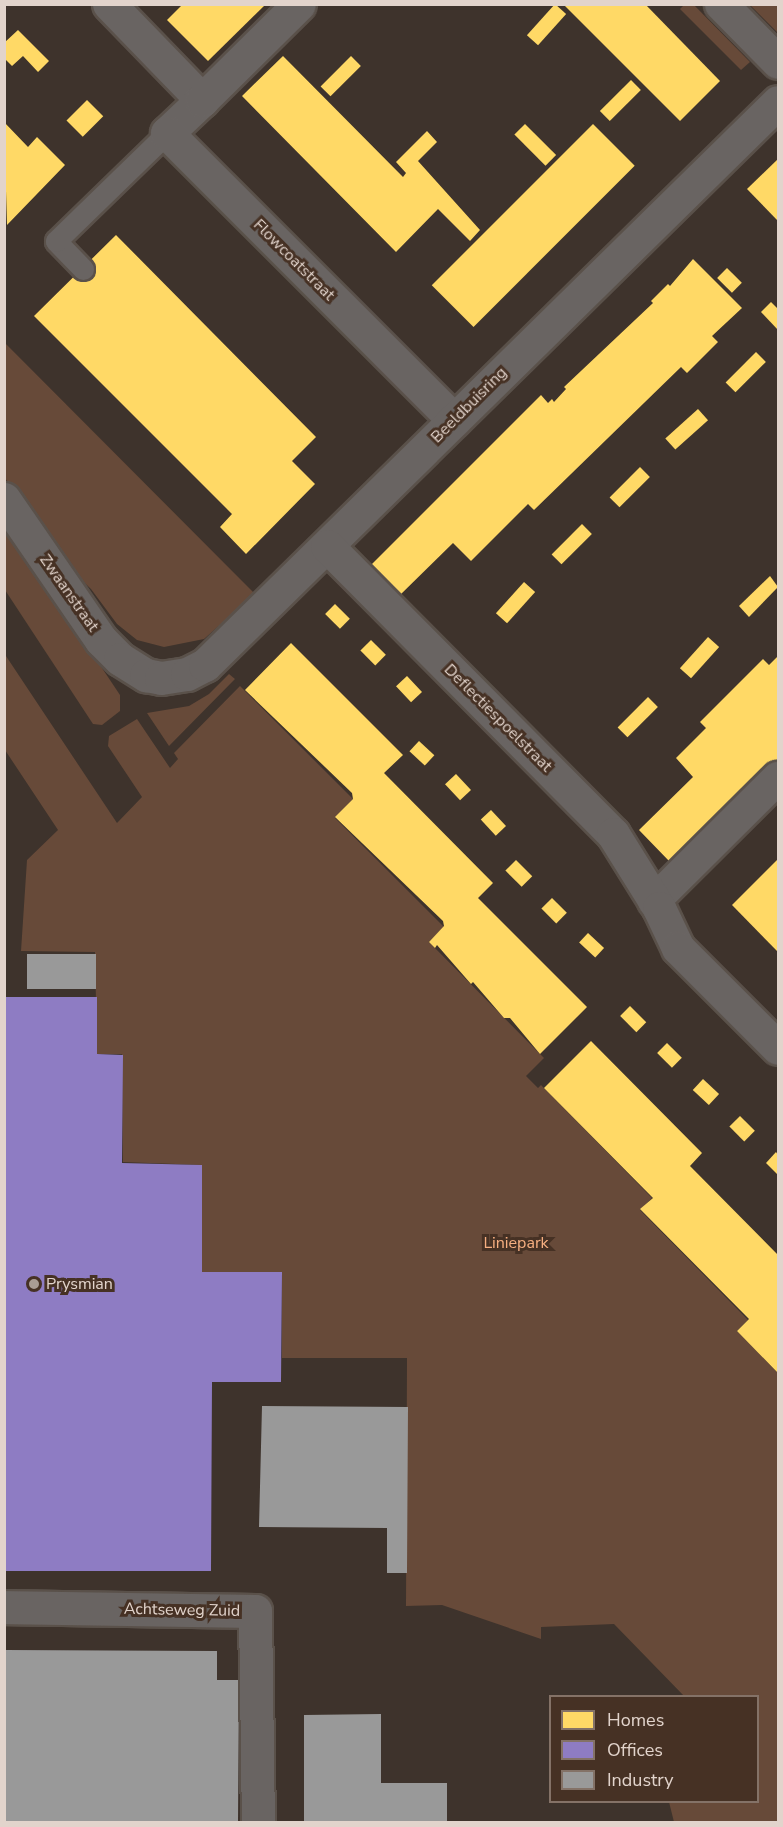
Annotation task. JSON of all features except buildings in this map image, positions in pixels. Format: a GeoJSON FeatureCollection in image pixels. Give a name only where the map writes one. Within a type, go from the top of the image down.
{"type":"FeatureCollection","features":[{"type":"Feature","properties":{"kind":"street"},"geometry":{"type":"LineString","coordinates":[[109,4],[202,100]]}},
{"type":"Feature","properties":{"kind":"street"},"geometry":{"type":"LineString","coordinates":[[167,133],[299,4]]}},
{"type":"Feature","properties":{"kind":"street"},"geometry":{"type":"LineString","coordinates":[[721,4],[778,62]]}},
{"type":"Feature","properties":{"kind":"street","name":"Beeldbuisring"},"geometry":{"type":"LineString","coordinates":[[146,675],[174,677],[205,665],[778,102]]}},
{"type":"Feature","properties":{"kind":"street","name":"Flowcoatstraat"},"geometry":{"type":"LineString","coordinates":[[167,133],[454,420]]}},
{"type":"Feature","properties":{"kind":"street","name":"Zwaanstraat"},"geometry":{"type":"LineString","coordinates":[[4,499],[101,640],[120,659],[146,675]]}},
{"type":"Feature","properties":{"kind":"street","name":"Deflectiespoelstraat"},"geometry":{"type":"LineString","coordinates":[[327,546],[613,834],[654,901],[678,948],[778,1048]]}},
{"type":"Feature","properties":{"kind":"street"},"geometry":{"type":"LineString","coordinates":[[654,901],[778,778]]}},
{"type":"Feature","properties":{"kind":"street","name":"Achtseweg Zuid"},"geometry":{"type":"LineString","coordinates":[[4,1608],[255,1611],[258,1822]]}},
{"type":"Feature","properties":{"kind":"lane"},"geometry":{"type":"LineString","coordinates":[[83,269],[56,241],[167,133]]}},
{"type":"Feature","properties":{"kind":"green space"},"geometry":{"type":"Polygon","coordinates":[[[684,5],[694,5],[750,62],[741,70],[680,9],[684,5]]]}},
{"type":"Feature","properties":{"kind":"green space"},"geometry":{"type":"Polygon","coordinates":[[[750,5],[778,5],[778,33],[750,5]]]}},
{"type":"Feature","properties":{"kind":"green space"},"geometry":{"type":"Polygon","coordinates":[[[4,342],[255,594],[204,639],[164,647],[137,640],[117,624],[91,589],[55,555],[5,478],[4,342]]]}},
{"type":"Feature","properties":{"kind":"green space"},"geometry":{"type":"Polygon","coordinates":[[[4,521],[120,695],[120,711],[102,725],[93,724],[5,590],[4,521]]]}},
{"type":"Feature","properties":{"kind":"green space","name":"Liniepark"},"geometry":{"type":"Polygon","coordinates":[[[4,653],[117,823],[142,797],[108,746],[109,736],[137,719],[170,768],[178,759],[174,753],[240,686],[353,799],[335,818],[444,927],[429,942],[544,1058],[526,1076],[538,1088],[541,1085],[652,1198],[640,1210],[748,1320],[737,1331],[778,1373],[778,1822],[674,1822],[669,1803],[759,1803],[759,1695],[683,1695],[614,1624],[541,1627],[541,1639],[442,1605],[406,1606],[407,1358],[282,1358],[282,1272],[202,1272],[202,1165],[123,1162],[122,1054],[97,1054],[95,952],[21,951],[27,860],[58,830],[5,750],[4,653]]]}},
{"type":"Feature","properties":{"kind":"green space"},"geometry":{"type":"Polygon","coordinates":[[[229,674],[235,679],[169,746],[147,713],[189,706],[209,694],[229,674]]]}},
{"type":"Feature","properties":{"kind":"place","name":"Prysmian"},"geometry":{"type":"Point","coordinates":[34,1284]}}]}
